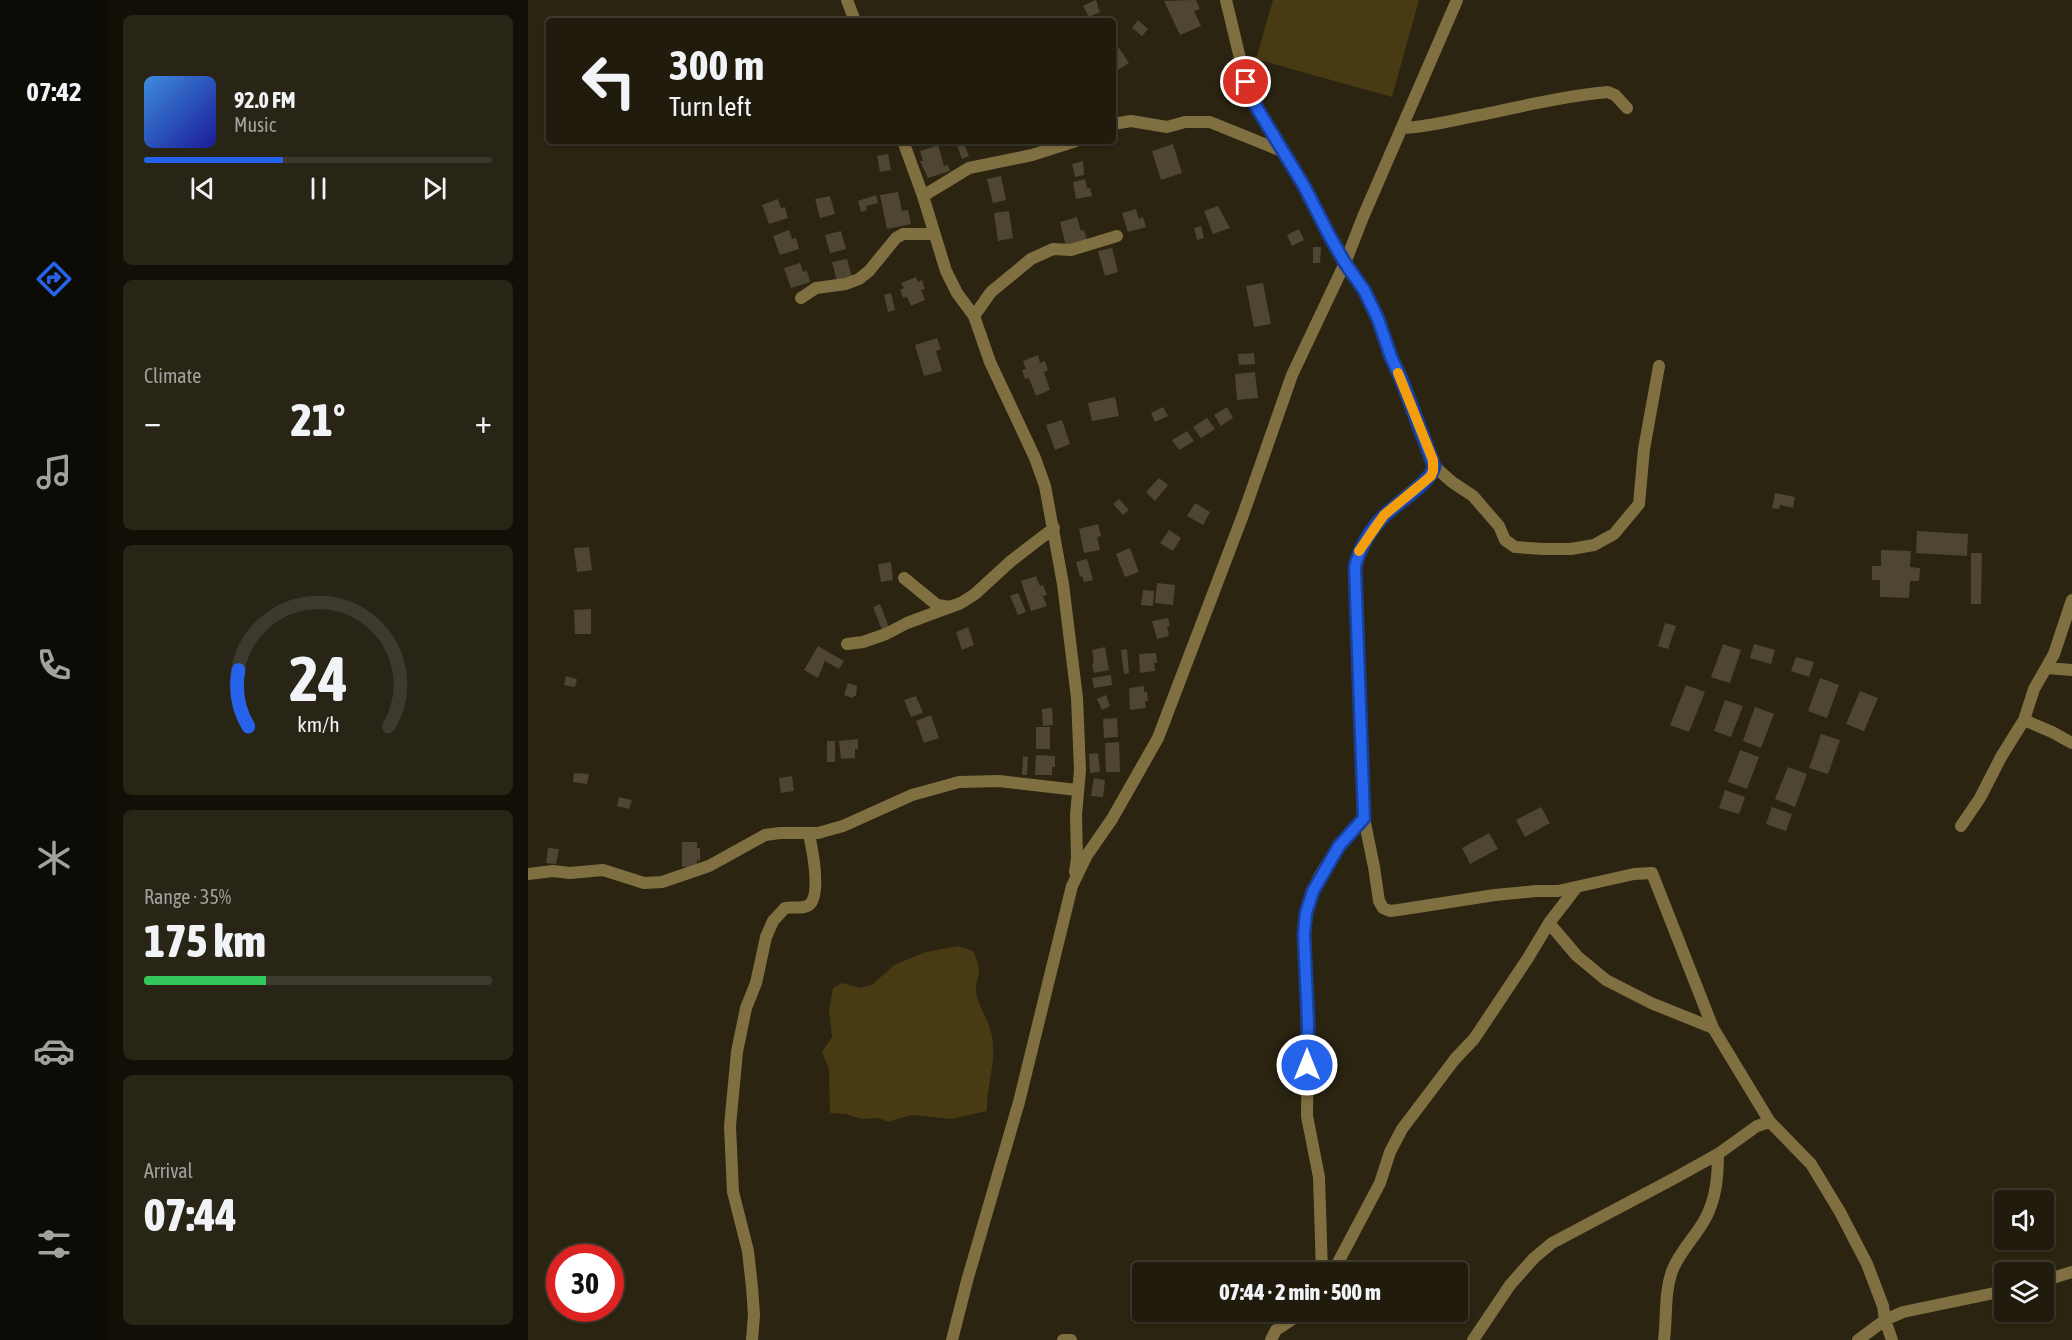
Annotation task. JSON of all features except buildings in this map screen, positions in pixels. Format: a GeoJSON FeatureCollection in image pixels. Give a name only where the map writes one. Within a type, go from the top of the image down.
{"type":"FeatureCollection","features":[{"type":"Feature","properties":{"kind":"street"},"geometry":{"type":"LineString","coordinates":[[847,0],[854,18]]}},
{"type":"Feature","properties":{"kind":"street"},"geometry":{"type":"LineString","coordinates":[[1226,0],[1246,82],[1257,108],[1285,152],[1345,263],[1364,290],[1378,319],[1434,466],[1473,496],[1499,526],[1505,540],[1515,547],[1561,549],[1594,545],[1614,534],[1639,504],[1644,449],[1659,366]]}},
{"type":"Feature","properties":{"kind":"street"},"geometry":{"type":"LineString","coordinates":[[1072,886],[1087,855],[1112,819],[1158,738],[1243,515],[1292,375],[1345,263],[1457,0]]}},
{"type":"Feature","properties":{"kind":"street"},"geometry":{"type":"LineString","coordinates":[[1402,128],[1449,123],[1556,99],[1608,92],[1616,95],[1627,108]]}},
{"type":"Feature","properties":{"kind":"street"},"geometry":{"type":"LineString","coordinates":[[1116,124],[1131,121],[1167,127],[1185,122],[1210,122],[1285,152]]}},
{"type":"Feature","properties":{"kind":"street"},"geometry":{"type":"LineString","coordinates":[[904,144],[923,196],[940,256],[957,293],[974,316],[990,362],[1045,486],[1071,637],[1077,698],[1080,770],[1076,815],[1077,858],[1072,886],[1025,1080],[952,1340]]}},
{"type":"Feature","properties":{"kind":"street"},"geometry":{"type":"LineString","coordinates":[[923,196],[969,168],[1066,144]]}},
{"type":"Feature","properties":{"kind":"street"},"geometry":{"type":"LineString","coordinates":[[801,298],[816,288],[854,282],[869,271],[896,238],[903,234],[934,234]]}},
{"type":"Feature","properties":{"kind":"street"},"geometry":{"type":"LineString","coordinates":[[974,316],[991,292],[1031,259],[1053,249],[1071,250],[1117,236]]}},
{"type":"Feature","properties":{"kind":"street"},"geometry":{"type":"LineString","coordinates":[[1434,466],[1431,476],[1384,515],[1359,553],[1355,567],[1364,818],[1378,901],[1383,908],[1390,911],[1495,895],[1558,891],[1634,874],[1652,873],[1713,1028],[1770,1122],[1811,1164],[1840,1212],[1867,1264],[1883,1306],[1884,1320],[1892,1340]]}},
{"type":"Feature","properties":{"kind":"street"},"geometry":{"type":"LineString","coordinates":[[847,644],[886,634],[907,623],[952,608],[975,594],[1011,561],[1053,528]]}},
{"type":"Feature","properties":{"kind":"street"},"geometry":{"type":"LineString","coordinates":[[904,578],[937,604],[952,608]]}},
{"type":"Feature","properties":{"kind":"street"},"geometry":{"type":"LineString","coordinates":[[1961,826],[1976,805],[2001,757],[2024,720],[2034,689],[2054,654],[2072,600]]}},
{"type":"Feature","properties":{"kind":"street"},"geometry":{"type":"LineString","coordinates":[[2047,668],[2072,670]]}},
{"type":"Feature","properties":{"kind":"street"},"geometry":{"type":"LineString","coordinates":[[2024,720],[2072,743]]}},
{"type":"Feature","properties":{"kind":"street"},"geometry":{"type":"LineString","coordinates":[[528,874],[603,870],[644,883],[662,882],[709,866],[765,836],[780,833],[809,834],[843,826],[912,795],[959,782],[999,781],[1077,790]]}},
{"type":"Feature","properties":{"kind":"street"},"geometry":{"type":"LineString","coordinates":[[1322,1262],[1318,1177],[1307,1116],[1308,1024],[1304,934],[1306,913],[1313,891],[1334,853],[1364,818]]}},
{"type":"Feature","properties":{"kind":"street"},"geometry":{"type":"LineString","coordinates":[[752,1340],[754,1315],[749,1258],[735,1203],[731,1162],[730,1126],[736,1052],[743,1018],[756,983],[766,937],[773,921],[785,908],[805,907],[812,902],[814,866],[809,834]]}},
{"type":"Feature","properties":{"kind":"street"},"geometry":{"type":"LineString","coordinates":[[1338,1262],[1380,1183],[1390,1152],[1402,1128],[1455,1059],[1479,1032],[1549,922],[1576,888]]}},
{"type":"Feature","properties":{"kind":"street"},"geometry":{"type":"LineString","coordinates":[[1549,922],[1577,956],[1606,980],[1651,1003],[1713,1028]]}},
{"type":"Feature","properties":{"kind":"street"},"geometry":{"type":"LineString","coordinates":[[1473,1340],[1510,1285],[1534,1258],[1552,1243],[1718,1154],[1757,1126],[1770,1122]]}},
{"type":"Feature","properties":{"kind":"street"},"geometry":{"type":"LineString","coordinates":[[1664,1340],[1666,1304],[1672,1271],[1705,1220],[1715,1190],[1718,1154]]}},
{"type":"Feature","properties":{"kind":"street"},"geometry":{"type":"LineString","coordinates":[[2054,1278],[2072,1272]]}},
{"type":"Feature","properties":{"kind":"street"},"geometry":{"type":"LineString","coordinates":[[1858,1340],[1884,1320],[1904,1312],[1994,1294]]}},
{"type":"Feature","properties":{"kind":"street"},"geometry":{"type":"LineString","coordinates":[[1271,1340],[1276,1330],[1288,1322]]}},
{"type":"Feature","properties":{"kind":"street"},"geometry":{"type":"LineString","coordinates":[[1063,1340],[1071,1340]]}},
{"type":"Feature","properties":{"kind":"shaded area"},"geometry":{"type":"Polygon","coordinates":[[[1273,0],[1419,0],[1392,97],[1256,59],[1273,0]]]}},
{"type":"Feature","properties":{"kind":"shaded area"},"geometry":{"type":"Polygon","coordinates":[[[958,946],[973,951],[977,960],[979,969],[977,997],[992,1036],[993,1055],[987,1111],[951,1119],[911,1115],[888,1122],[879,1118],[861,1119],[847,1114],[830,1113],[829,1069],[822,1052],[832,1037],[829,1011],[833,988],[842,983],[861,988],[873,984],[894,965],[926,952],[958,946]]]}},
{"type":"Feature","properties":{"kind":"slow traffic"},"geometry":{"type":"LineString","coordinates":[[1359,551],[1384,515],[1431,476],[1433,471],[1433,460],[1398,373]]}},
{"type":"Feature","properties":{"kind":"route"},"geometry":{"type":"LineString","coordinates":[[1246,82],[1257,108],[1285,152],[1329,235],[1364,290],[1378,319],[1434,466],[1431,476],[1384,515],[1359,553],[1355,567],[1364,818],[1348,834],[1319,877],[1306,913],[1304,934],[1308,1024],[1307,1065]]}}]}
